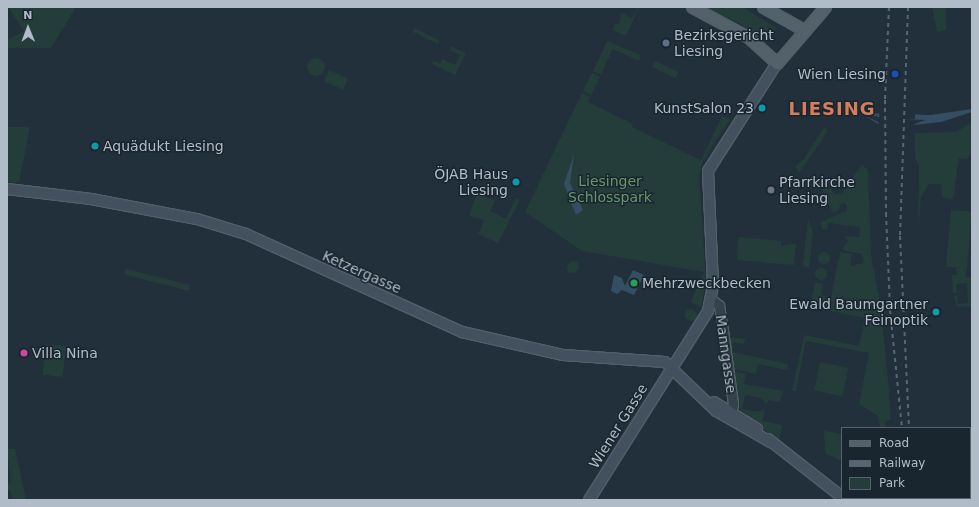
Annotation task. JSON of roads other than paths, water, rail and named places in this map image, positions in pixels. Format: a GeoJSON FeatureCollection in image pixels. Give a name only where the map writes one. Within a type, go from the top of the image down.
{"type":"FeatureCollection","features":[{"type":"Feature","properties":{"kind":"main road"},"geometry":{"type":"LineString","coordinates":[[692,7],[748,37],[777,63]]}},
{"type":"Feature","properties":{"kind":"main road"},"geometry":{"type":"LineString","coordinates":[[763,7],[776,11],[804,30]]}},
{"type":"Feature","properties":{"kind":"main road"},"geometry":{"type":"LineString","coordinates":[[715,303],[708,171],[727,136],[777,63],[825,7]]}},
{"type":"Feature","properties":{"kind":"main road","name":"Ketzergasse"},"geometry":{"type":"LineString","coordinates":[[7,189],[69,195],[197,219],[246,234],[462,332],[528,349],[583,357],[663,362],[672,368],[697,392],[772,443],[841,495]]}},
{"type":"Feature","properties":{"kind":"main road","name":"Wiener Gasse"},"geometry":{"type":"LineString","coordinates":[[588,500],[715,303]]}},
{"type":"Feature","properties":{"kind":"street","name":"Manngasse"},"geometry":{"type":"LineString","coordinates":[[715,303],[731,416]]}},
{"type":"Feature","properties":{"kind":"water"},"geometry":{"type":"Polygon","coordinates":[[[972,109],[972,112],[941,122],[897,127],[878,124],[864,115],[880,123],[915,124],[925,120],[881,118],[866,113],[931,115],[972,109]]]}},
{"type":"Feature","properties":{"kind":"water"},"geometry":{"type":"Polygon","coordinates":[[[574,154],[570,183],[583,210],[576,215],[564,184],[574,154]]]}},
{"type":"Feature","properties":{"kind":"water","name":"Mehrzweckbecken"},"geometry":{"type":"Polygon","coordinates":[[[633,270],[644,275],[634,295],[622,290],[617,294],[611,291],[614,275],[622,278],[625,286],[633,270]]]}},
{"type":"Feature","properties":{"kind":"railway"},"geometry":{"type":"LineString","coordinates":[[889,7],[885,100],[886,213],[890,310],[902,427]]}},
{"type":"Feature","properties":{"kind":"railway"},"geometry":{"type":"LineString","coordinates":[[908,7],[900,236],[909,427]]}},
{"type":"Feature","properties":{"kind":"place","name":"Bezirksgericht Liesing"},"geometry":{"type":"Point","coordinates":[666,43]}},
{"type":"Feature","properties":{"kind":"place","name":"Wien Liesing"},"geometry":{"type":"Point","coordinates":[895,74]}},
{"type":"Feature","properties":{"kind":"place","name":"KunstSalon 23"},"geometry":{"type":"Point","coordinates":[762,108]}},
{"type":"Feature","properties":{"kind":"place","name":"Aquädukt Liesing"},"geometry":{"type":"Point","coordinates":[95,146]}},
{"type":"Feature","properties":{"kind":"place","name":"ÖJAB Haus Liesing"},"geometry":{"type":"Point","coordinates":[516,182]}},
{"type":"Feature","properties":{"kind":"place","name":"Pfarrkirche Liesing"},"geometry":{"type":"Point","coordinates":[771,190]}},
{"type":"Feature","properties":{"kind":"place","name":"Mehrzweckbecken"},"geometry":{"type":"Point","coordinates":[634,283]}},
{"type":"Feature","properties":{"kind":"place","name":"Ewald Baumgartner Feinoptik"},"geometry":{"type":"Point","coordinates":[936,312]}},
{"type":"Feature","properties":{"kind":"place","name":"Villa Nina"},"geometry":{"type":"Point","coordinates":[24,353]}},
{"type":"Feature","properties":{"kind":"district","name":"LIESING"},"geometry":{"type":"Point","coordinates":[832,109]}},
{"type":"Feature","properties":{"kind":"park label","name":"Liesinger Schlosspark"},"geometry":{"type":"Point","coordinates":[610,190]}}]}
